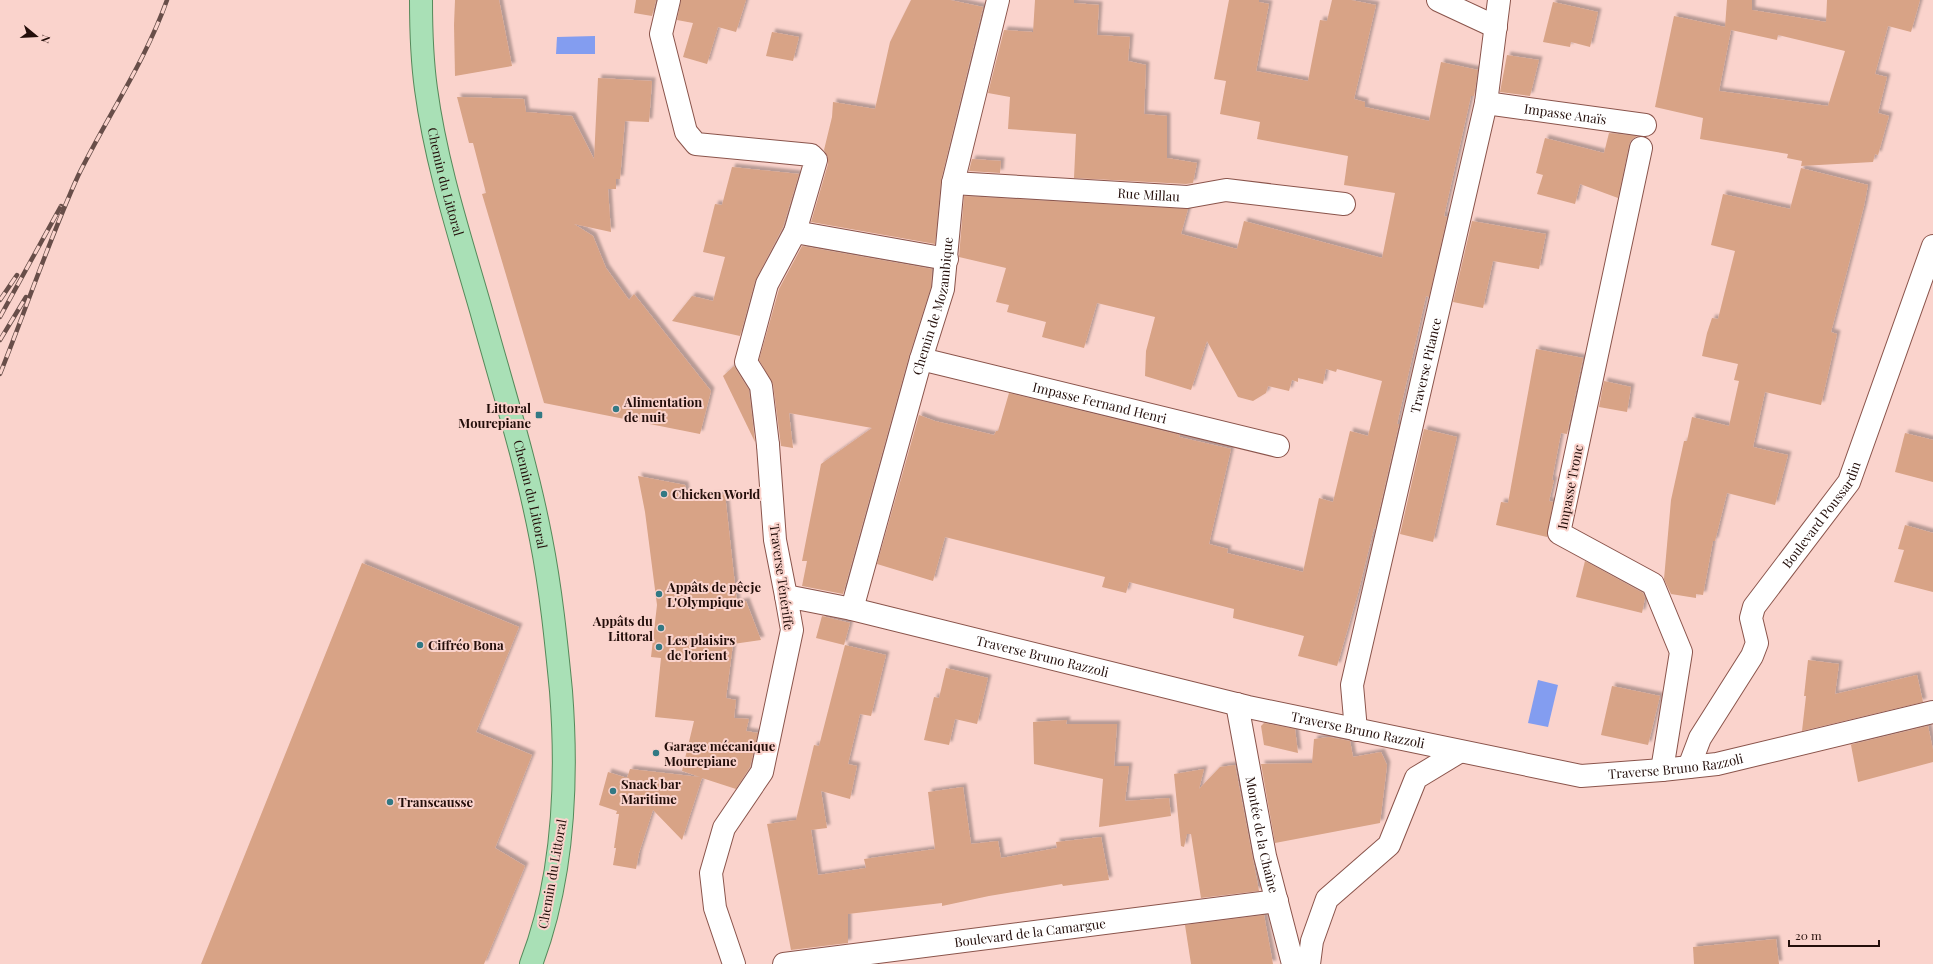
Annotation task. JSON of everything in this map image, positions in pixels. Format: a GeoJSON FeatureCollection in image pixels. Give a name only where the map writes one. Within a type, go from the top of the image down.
{"type":"FeatureCollection","features":[{"type":"Feature","properties":{"kind":"main road","name":"Chemin du Littoral"},"geometry":{"type":"LineString","coordinates":[[421,0],[421,31],[426,89],[436,144],[460,238],[520,446],[541,538],[555,623],[563,723],[563,813],[555,875],[541,937],[531,964]]}},
{"type":"Feature","properties":{"kind":"main road","name":"Chemin du Littoral"},"geometry":{"type":"LineString","coordinates":[[421,31],[429,0]]}},
{"type":"Feature","properties":{"kind":"street","name":"Traverse Ténériffe"},"geometry":{"type":"LineString","coordinates":[[669,0],[662,34],[686,132],[696,144],[812,155],[816,160],[795,232],[767,284],[746,362],[761,386],[768,444],[776,540],[792,630],[762,772],[724,828],[711,873],[715,908],[734,964]]}},
{"type":"Feature","properties":{"kind":"street","name":"Chemin de Mozambique"},"geometry":{"type":"LineString","coordinates":[[852,609],[921,359],[943,289],[953,183],[998,0]]}},
{"type":"Feature","properties":{"kind":"street"},"geometry":{"type":"LineString","coordinates":[[1438,0],[1496,27]]}},
{"type":"Feature","properties":{"kind":"street","name":"Traverse Pitance"},"geometry":{"type":"LineString","coordinates":[[1356,730],[1352,685],[1486,103],[1499,0]]}},
{"type":"Feature","properties":{"kind":"street","name":"Impasse Anaïs"},"geometry":{"type":"LineString","coordinates":[[1486,103],[1645,124]]}},
{"type":"Feature","properties":{"kind":"street","name":"Impasse Tronc"},"geometry":{"type":"LineString","coordinates":[[1641,148],[1559,533],[1653,584],[1681,652],[1662,770]]}},
{"type":"Feature","properties":{"kind":"street","name":"Rue Millau"},"geometry":{"type":"LineString","coordinates":[[953,183],[1187,197],[1226,190],[1344,204]]}},
{"type":"Feature","properties":{"kind":"street"},"geometry":{"type":"LineString","coordinates":[[795,232],[946,259]]}},
{"type":"Feature","properties":{"kind":"street","name":"Boulevard Poussardin"},"geometry":{"type":"LineString","coordinates":[[1689,767],[1700,738],[1752,656],[1757,643],[1751,618],[1754,607],[1849,482],[1933,246]]}},
{"type":"Feature","properties":{"kind":"street","name":"Impasse Fernand Henri"},"geometry":{"type":"LineString","coordinates":[[921,359],[1278,446]]}},
{"type":"Feature","properties":{"kind":"street","name":"Traverse Bruno Razzoli"},"geometry":{"type":"LineString","coordinates":[[786,596],[852,609],[1237,704],[1459,752],[1581,776],[1717,764],[1933,712]]}},
{"type":"Feature","properties":{"kind":"street","name":"Montée de la Chaîne"},"geometry":{"type":"LineString","coordinates":[[1237,704],[1265,856],[1293,964]]}},
{"type":"Feature","properties":{"kind":"street"},"geometry":{"type":"LineString","coordinates":[[1309,964],[1312,941],[1327,900],[1389,845],[1416,778],[1459,752]]}},
{"type":"Feature","properties":{"kind":"street","name":"Boulevard de la Camargue"},"geometry":{"type":"LineString","coordinates":[[784,964],[1277,901]]}},
{"type":"Feature","properties":{"kind":"water"},"geometry":{"type":"Polygon","coordinates":[[[595,36],[595,54],[556,54],[557,37],[595,36]]]}},
{"type":"Feature","properties":{"kind":"water"},"geometry":{"type":"Polygon","coordinates":[[[1538,680],[1558,685],[1548,727],[1528,723],[1538,680]]]}},
{"type":"Feature","properties":{"kind":"building"},"geometry":{"type":"Polygon","coordinates":[[[455,0],[499,0],[512,66],[455,76],[455,0]]]}},
{"type":"Feature","properties":{"kind":"building"},"geometry":{"type":"Polygon","coordinates":[[[636,0],[656,0],[652,16],[634,13],[636,0]]]}},
{"type":"Feature","properties":{"kind":"building"},"geometry":{"type":"Polygon","coordinates":[[[681,0],[746,0],[736,32],[718,27],[707,64],[683,57],[693,23],[677,20],[681,0]]]}},
{"type":"Feature","properties":{"kind":"building"},"geometry":{"type":"Polygon","coordinates":[[[911,0],[950,0],[983,7],[941,180],[935,244],[811,222],[828,164],[828,157],[824,150],[832,117],[833,102],[875,109],[890,42],[911,0]]]}},
{"type":"Feature","properties":{"kind":"building"},"geometry":{"type":"Polygon","coordinates":[[[1035,0],[1074,0],[1074,3],[1099,5],[1097,35],[1130,37],[1128,61],[1146,65],[1144,114],[1167,116],[1167,158],[1197,163],[1193,183],[1186,184],[1074,178],[1076,134],[1008,129],[1010,97],[988,93],[1004,30],[1033,32],[1035,0]]]}},
{"type":"Feature","properties":{"kind":"building"},"geometry":{"type":"Polygon","coordinates":[[[1229,0],[1259,0],[1259,2],[1269,4],[1256,71],[1308,81],[1320,20],[1327,21],[1332,0],[1351,0],[1376,5],[1354,99],[1365,102],[1365,107],[1429,121],[1441,62],[1478,70],[1474,96],[1471,96],[1444,216],[1447,217],[1429,297],[1426,296],[1375,529],[1374,528],[1358,593],[1337,666],[1298,656],[1304,636],[1233,618],[1234,609],[1129,582],[1126,593],[1102,587],[1105,577],[945,537],[933,581],[877,564],[919,415],[935,421],[994,435],[996,431],[998,431],[1009,393],[1231,449],[1209,544],[1228,549],[1227,553],[1303,572],[1319,498],[1333,502],[1350,431],[1368,436],[1382,381],[1337,369],[1336,372],[1326,369],[1323,384],[1298,378],[1298,382],[1292,380],[1289,391],[1268,386],[1266,393],[1253,401],[1238,397],[1207,341],[1191,390],[1145,376],[1146,351],[1155,317],[1097,303],[1084,348],[1042,337],[1046,322],[1007,312],[1009,305],[996,302],[1006,268],[959,257],[964,196],[1188,209],[1181,234],[1237,249],[1244,221],[1382,258],[1395,193],[1344,185],[1348,156],[1257,139],[1260,122],[1220,114],[1226,81],[1214,79],[1229,0]]]}},
{"type":"Feature","properties":{"kind":"building"},"geometry":{"type":"Polygon","coordinates":[[[1727,0],[1752,0],[1752,10],[1826,22],[1827,0],[1920,0],[1911,32],[1888,26],[1875,74],[1887,77],[1878,113],[1889,116],[1878,155],[1875,154],[1873,162],[1801,166],[1802,161],[1787,158],[1788,154],[1700,139],[1703,118],[1655,107],[1674,16],[1725,27],[1727,0]],[[1731,30],[1719,91],[1828,106],[1845,51],[1778,35],[1777,40],[1731,30]]]}},
{"type":"Feature","properties":{"kind":"building"},"geometry":{"type":"Polygon","coordinates":[[[1553,2],[1598,12],[1590,47],[1571,42],[1570,47],[1543,42],[1553,2]]]}},
{"type":"Feature","properties":{"kind":"building"},"geometry":{"type":"Polygon","coordinates":[[[772,32],[799,37],[793,61],[766,56],[772,32]]]}},
{"type":"Feature","properties":{"kind":"building"},"geometry":{"type":"Polygon","coordinates":[[[1507,55],[1539,60],[1530,96],[1500,92],[1507,55]]]}},
{"type":"Feature","properties":{"kind":"building"},"geometry":{"type":"Polygon","coordinates":[[[598,78],[652,81],[649,122],[625,121],[620,179],[616,179],[616,189],[608,189],[611,232],[574,224],[593,236],[606,268],[629,300],[634,294],[711,391],[700,434],[544,403],[482,194],[486,193],[473,143],[469,143],[457,97],[524,99],[526,112],[572,116],[594,159],[598,78]]]}},
{"type":"Feature","properties":{"kind":"building"},"geometry":{"type":"Polygon","coordinates":[[[1609,133],[1637,136],[1631,140],[1629,145],[1618,198],[1580,184],[1575,204],[1537,194],[1543,175],[1536,173],[1545,138],[1604,153],[1609,133]]]}},
{"type":"Feature","properties":{"kind":"building"},"geometry":{"type":"Polygon","coordinates":[[[972,159],[1001,161],[1000,173],[969,171],[972,159]]]}},
{"type":"Feature","properties":{"kind":"building"},"geometry":{"type":"Polygon","coordinates":[[[732,167],[799,174],[783,227],[755,281],[740,336],[672,321],[692,296],[713,301],[725,257],[703,252],[715,204],[722,205],[732,167]]]}},
{"type":"Feature","properties":{"kind":"building"},"geometry":{"type":"Polygon","coordinates":[[[1801,168],[1868,185],[1864,206],[1831,332],[1837,334],[1821,405],[1765,392],[1753,447],[1788,455],[1775,505],[1727,493],[1715,541],[1713,541],[1703,595],[1696,594],[1696,598],[1671,594],[1664,579],[1671,500],[1684,441],[1687,441],[1692,417],[1729,426],[1739,381],[1734,380],[1738,364],[1702,356],[1712,318],[1718,319],[1735,251],[1711,245],[1723,194],[1790,209],[1801,168]]]}},
{"type":"Feature","properties":{"kind":"building"},"geometry":{"type":"Polygon","coordinates":[[[1472,221],[1546,234],[1539,269],[1493,261],[1483,308],[1453,302],[1472,221]]]}},
{"type":"Feature","properties":{"kind":"building"},"geometry":{"type":"Polygon","coordinates":[[[802,246],[932,269],[931,287],[909,356],[843,594],[802,586],[807,561],[802,561],[821,464],[872,428],[789,413],[793,448],[781,446],[773,384],[759,360],[779,289],[802,246]]]}},
{"type":"Feature","properties":{"kind":"building"},"geometry":{"type":"Polygon","coordinates":[[[1536,349],[1583,358],[1567,434],[1561,433],[1552,480],[1554,480],[1549,501],[1553,502],[1547,537],[1496,525],[1501,502],[1508,503],[1536,349]]]}},
{"type":"Feature","properties":{"kind":"building"},"geometry":{"type":"Polygon","coordinates":[[[734,366],[749,390],[755,442],[723,376],[734,366]]]}},
{"type":"Feature","properties":{"kind":"building"},"geometry":{"type":"Polygon","coordinates":[[[1604,381],[1631,387],[1627,412],[1599,407],[1604,381]]]}},
{"type":"Feature","properties":{"kind":"building"},"geometry":{"type":"Polygon","coordinates":[[[1424,429],[1457,437],[1433,542],[1400,534],[1424,429]]]}},
{"type":"Feature","properties":{"kind":"building"},"geometry":{"type":"Polygon","coordinates":[[[1905,433],[1933,440],[1933,482],[1895,472],[1905,433]]]}},
{"type":"Feature","properties":{"kind":"building"},"geometry":{"type":"Polygon","coordinates":[[[638,476],[685,485],[687,499],[725,494],[737,603],[746,601],[761,640],[733,644],[726,698],[736,700],[734,718],[749,719],[746,731],[758,733],[750,767],[736,789],[702,778],[682,840],[653,810],[639,853],[636,869],[613,865],[619,814],[616,814],[617,811],[599,805],[608,772],[627,778],[630,769],[700,777],[682,771],[694,721],[655,717],[661,658],[651,657],[657,605],[645,512],[638,476]]]}},
{"type":"Feature","properties":{"kind":"building"},"geometry":{"type":"Polygon","coordinates":[[[1905,525],[1933,533],[1933,592],[1894,582],[1904,550],[1898,549],[1905,525]]]}},
{"type":"Feature","properties":{"kind":"building"},"geometry":{"type":"Polygon","coordinates":[[[1585,561],[1643,593],[1645,598],[1642,613],[1576,597],[1585,561]]]}},
{"type":"Feature","properties":{"kind":"building","name":"Transcausse"},"geometry":{"type":"Polygon","coordinates":[[[362,563],[519,627],[476,732],[532,755],[495,848],[525,866],[484,964],[201,964],[362,563]]]}},
{"type":"Feature","properties":{"kind":"building"},"geometry":{"type":"Polygon","coordinates":[[[822,616],[850,623],[844,645],[816,638],[822,616]]]}},
{"type":"Feature","properties":{"kind":"building"},"geometry":{"type":"Polygon","coordinates":[[[845,645],[886,655],[871,716],[860,714],[848,764],[857,766],[850,799],[821,791],[827,828],[811,830],[818,875],[866,868],[864,859],[935,849],[928,792],[963,787],[971,844],[998,841],[1001,858],[1057,848],[1056,842],[1101,837],[1109,880],[1063,886],[1062,884],[989,896],[942,906],[942,903],[848,914],[848,943],[791,950],[767,824],[796,820],[814,745],[819,746],[845,645]]]}},
{"type":"Feature","properties":{"kind":"building"},"geometry":{"type":"Polygon","coordinates":[[[1808,660],[1839,664],[1835,694],[1917,675],[1923,702],[1802,731],[1808,660]]]}},
{"type":"Feature","properties":{"kind":"building"},"geometry":{"type":"Polygon","coordinates":[[[946,668],[988,678],[977,724],[955,719],[949,745],[924,740],[934,697],[939,698],[946,668]]]}},
{"type":"Feature","properties":{"kind":"building"},"geometry":{"type":"Polygon","coordinates":[[[1612,686],[1660,696],[1648,745],[1601,735],[1612,686]]]}},
{"type":"Feature","properties":{"kind":"building"},"geometry":{"type":"Polygon","coordinates":[[[1067,720],[1066,724],[1117,724],[1114,766],[1129,766],[1125,801],[1169,798],[1171,816],[1099,827],[1103,779],[1034,764],[1033,722],[1067,720]]]}},
{"type":"Feature","properties":{"kind":"building"},"geometry":{"type":"Polygon","coordinates":[[[1264,723],[1295,729],[1298,753],[1264,745],[1261,726],[1264,723]]]}},
{"type":"Feature","properties":{"kind":"building"},"geometry":{"type":"Polygon","coordinates":[[[1928,726],[1933,750],[1933,762],[1858,782],[1851,745],[1849,745],[1928,726]]]}},
{"type":"Feature","properties":{"kind":"building"},"geometry":{"type":"Polygon","coordinates":[[[1329,737],[1350,741],[1353,757],[1381,752],[1387,765],[1380,823],[1275,843],[1261,764],[1312,763],[1314,739],[1329,737]]]}},
{"type":"Feature","properties":{"kind":"building"},"geometry":{"type":"Polygon","coordinates":[[[1235,765],[1259,891],[1201,898],[1191,834],[1187,834],[1184,847],[1181,846],[1174,774],[1204,769],[1199,789],[1220,767],[1235,765]]]}},
{"type":"Feature","properties":{"kind":"building"},"geometry":{"type":"Polygon","coordinates":[[[1264,915],[1273,964],[1191,964],[1185,925],[1264,915]]]}},
{"type":"Feature","properties":{"kind":"building"},"geometry":{"type":"Polygon","coordinates":[[[1776,939],[1779,964],[1694,964],[1693,947],[1776,939]]]}},
{"type":"Feature","properties":{"kind":"railway"},"geometry":{"type":"LineString","coordinates":[[0,374],[67,200],[89,154],[137,67],[167,0]]}},
{"type":"Feature","properties":{"kind":"railway"},"geometry":{"type":"LineString","coordinates":[[0,317],[61,206]]}},
{"type":"Feature","properties":{"kind":"railway"},"geometry":{"type":"LineString","coordinates":[[0,300],[17,275]]}},
{"type":"Feature","properties":{"kind":"railway"},"geometry":{"type":"LineString","coordinates":[[0,340],[26,297]]}},
{"type":"Feature","properties":{"kind":"place","name":"Alimentation de nuit"},"geometry":{"type":"Point","coordinates":[616,409]}},
{"type":"Feature","properties":{"kind":"place","name":"Littoral Mourepiane"},"geometry":{"type":"Point","coordinates":[539,415]}},
{"type":"Feature","properties":{"kind":"place","name":"Chicken World"},"geometry":{"type":"Point","coordinates":[664,494]}},
{"type":"Feature","properties":{"kind":"place","name":"Appâts de pêcje L'Olympique"},"geometry":{"type":"Point","coordinates":[659,594]}},
{"type":"Feature","properties":{"kind":"place","name":"Appâts du Littoral"},"geometry":{"type":"Point","coordinates":[661,628]}},
{"type":"Feature","properties":{"kind":"place","name":"Ciffréo Bona"},"geometry":{"type":"Point","coordinates":[420,645]}},
{"type":"Feature","properties":{"kind":"place","name":"Les plaisirs de l'orient"},"geometry":{"type":"Point","coordinates":[659,647]}},
{"type":"Feature","properties":{"kind":"place","name":"Garage mécanique Mourepiane"},"geometry":{"type":"Point","coordinates":[656,753]}},
{"type":"Feature","properties":{"kind":"place","name":"Snack bar Maritime"},"geometry":{"type":"Point","coordinates":[613,791]}},
{"type":"Feature","properties":{"kind":"place","name":"Transcausse"},"geometry":{"type":"Point","coordinates":[390,802]}}]}
